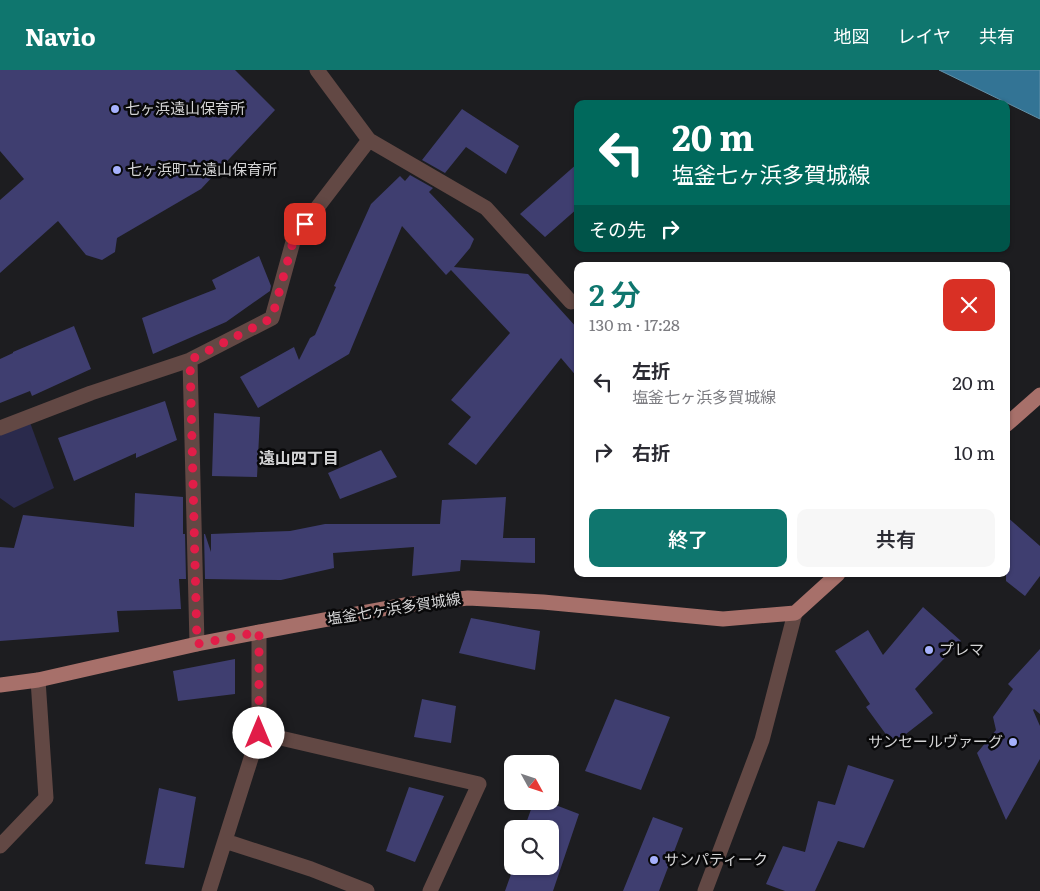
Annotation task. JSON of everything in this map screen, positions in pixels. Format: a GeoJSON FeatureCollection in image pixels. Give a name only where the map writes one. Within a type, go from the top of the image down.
{"type":"FeatureCollection","features":[{"type":"Feature","properties":{"kind":"main road"},"geometry":{"type":"LineString","coordinates":[[1010,421],[1040,395]]}},
{"type":"Feature","properties":{"kind":"main road"},"geometry":{"type":"LineString","coordinates":[[795,613],[835,577]]}},
{"type":"Feature","properties":{"kind":"main road","name":"塩釜七ヶ浜多賀城線"},"geometry":{"type":"LineString","coordinates":[[0,686],[38,680],[259,632],[404,605],[468,598],[543,602],[723,619],[795,613]]}},
{"type":"Feature","properties":{"kind":"street"},"geometry":{"type":"LineString","coordinates":[[317,70],[369,140],[486,208],[571,302]]}},
{"type":"Feature","properties":{"kind":"street"},"geometry":{"type":"LineString","coordinates":[[0,428],[91,393],[190,360],[272,318],[294,238],[369,140]]}},
{"type":"Feature","properties":{"kind":"street"},"geometry":{"type":"LineString","coordinates":[[190,360],[197,644]]}},
{"type":"Feature","properties":{"kind":"street"},"geometry":{"type":"LineString","coordinates":[[706,891],[762,740],[795,613]]}},
{"type":"Feature","properties":{"kind":"street"},"geometry":{"type":"LineString","coordinates":[[209,891],[259,733],[259,632]]}},
{"type":"Feature","properties":{"kind":"street"},"geometry":{"type":"LineString","coordinates":[[0,846],[46,798],[38,680]]}},
{"type":"Feature","properties":{"kind":"street"},"geometry":{"type":"LineString","coordinates":[[259,733],[479,784],[430,891]]}},
{"type":"Feature","properties":{"kind":"street"},"geometry":{"type":"LineString","coordinates":[[225,842],[311,869],[367,891]]}},
{"type":"Feature","properties":{"kind":"shaded area"},"geometry":{"type":"Polygon","coordinates":[[[28,417],[54,488],[14,508],[0,498],[0,429],[28,417]]]}},
{"type":"Feature","properties":{"kind":"water"},"geometry":{"type":"Polygon","coordinates":[[[939,70],[1040,70],[1040,119],[1010,104],[1010,100],[1001,100],[939,70]]]}},
{"type":"Feature","properties":{"kind":"building","name":"七ヶ浜町立遠山保育所"},"geometry":{"type":"Polygon","coordinates":[[[0,70],[235,70],[275,110],[201,189],[117,238],[115,252],[102,260],[86,255],[58,221],[0,273],[0,200],[24,179],[0,151],[0,70]]]}},
{"type":"Feature","properties":{"kind":"building"},"geometry":{"type":"Polygon","coordinates":[[[462,109],[519,146],[506,174],[466,147],[445,173],[422,160],[462,109]]]}},
{"type":"Feature","properties":{"kind":"building"},"geometry":{"type":"Polygon","coordinates":[[[574,167],[574,212],[545,237],[520,214],[574,167]]]}},
{"type":"Feature","properties":{"kind":"building"},"geometry":{"type":"Polygon","coordinates":[[[410,175],[433,188],[429,192],[474,239],[470,248],[454,267],[528,274],[574,325],[574,373],[561,358],[476,465],[448,444],[471,417],[451,400],[510,333],[451,270],[446,275],[402,226],[349,354],[258,408],[240,377],[294,347],[299,360],[310,338],[315,335],[336,287],[334,286],[371,204],[400,176],[405,181],[410,175]]]}},
{"type":"Feature","properties":{"kind":"building"},"geometry":{"type":"Polygon","coordinates":[[[259,256],[271,286],[270,291],[226,322],[153,354],[142,318],[216,289],[212,280],[259,256]]]}},
{"type":"Feature","properties":{"kind":"building"},"geometry":{"type":"Polygon","coordinates":[[[74,326],[91,369],[32,396],[30,391],[0,403],[0,359],[74,326]]]}},
{"type":"Feature","properties":{"kind":"building"},"geometry":{"type":"Polygon","coordinates":[[[165,401],[177,440],[136,458],[136,453],[74,481],[58,438],[165,401]]]}},
{"type":"Feature","properties":{"kind":"building"},"geometry":{"type":"Polygon","coordinates":[[[214,413],[260,417],[257,477],[212,476],[214,413]]]}},
{"type":"Feature","properties":{"kind":"building"},"geometry":{"type":"Polygon","coordinates":[[[381,450],[397,477],[340,499],[328,473],[381,450]]]}},
{"type":"Feature","properties":{"kind":"building"},"geometry":{"type":"Polygon","coordinates":[[[135,493],[183,497],[186,579],[179,579],[181,609],[117,611],[119,632],[0,641],[0,547],[14,548],[23,515],[134,527],[135,493]]]}},
{"type":"Feature","properties":{"kind":"building"},"geometry":{"type":"Polygon","coordinates":[[[506,497],[503,538],[535,538],[535,563],[461,560],[460,571],[412,576],[414,547],[333,553],[334,568],[281,580],[205,579],[204,534],[211,552],[211,534],[290,531],[325,524],[440,524],[442,500],[506,497]]]}},
{"type":"Feature","properties":{"kind":"building"},"geometry":{"type":"Polygon","coordinates":[[[1010,520],[1040,546],[1040,576],[1025,596],[1006,581],[1006,577],[1010,577],[1010,520]]]}},
{"type":"Feature","properties":{"kind":"building"},"geometry":{"type":"Polygon","coordinates":[[[923,607],[961,641],[915,689],[933,713],[893,744],[866,707],[870,704],[835,651],[868,630],[883,655],[923,607]]]}},
{"type":"Feature","properties":{"kind":"building"},"geometry":{"type":"Polygon","coordinates":[[[471,618],[540,631],[535,670],[459,653],[471,618]]]}},
{"type":"Feature","properties":{"kind":"building","name":"サンセールヴァーグ"},"geometry":{"type":"Polygon","coordinates":[[[1040,649],[1040,714],[1033,710],[1040,726],[1040,759],[1006,820],[977,753],[996,730],[993,717],[1013,689],[1008,684],[1040,649]]]}},
{"type":"Feature","properties":{"kind":"building"},"geometry":{"type":"Polygon","coordinates":[[[235,659],[235,694],[178,701],[173,671],[235,659]]]}},
{"type":"Feature","properties":{"kind":"building"},"geometry":{"type":"Polygon","coordinates":[[[422,699],[456,706],[451,743],[414,737],[422,699]]]}},
{"type":"Feature","properties":{"kind":"building"},"geometry":{"type":"Polygon","coordinates":[[[615,699],[670,717],[641,790],[585,771],[615,699]]]}},
{"type":"Feature","properties":{"kind":"building"},"geometry":{"type":"Polygon","coordinates":[[[848,765],[894,780],[864,848],[838,841],[815,891],[785,891],[766,884],[783,846],[805,852],[818,801],[835,805],[848,765]]]}},
{"type":"Feature","properties":{"kind":"building"},"geometry":{"type":"Polygon","coordinates":[[[409,787],[444,796],[415,862],[386,851],[409,787]]]}},
{"type":"Feature","properties":{"kind":"building"},"geometry":{"type":"Polygon","coordinates":[[[159,788],[196,797],[184,868],[145,864],[159,788]]]}},
{"type":"Feature","properties":{"kind":"building"},"geometry":{"type":"Polygon","coordinates":[[[559,806],[579,814],[559,873],[559,820],[527,820],[531,810],[559,810],[559,806]]]}},
{"type":"Feature","properties":{"kind":"building","name":"サンパティーク"},"geometry":{"type":"Polygon","coordinates":[[[653,817],[683,828],[659,891],[623,891],[653,817]]]}},
{"type":"Feature","properties":{"kind":"building"},"geometry":{"type":"Polygon","coordinates":[[[511,875],[558,875],[553,891],[505,891],[511,875]]]}},
{"type":"Feature","properties":{"kind":"place","name":"七ヶ浜遠山保育所"},"geometry":{"type":"Point","coordinates":[115,109]}},
{"type":"Feature","properties":{"kind":"place","name":"七ヶ浜町立遠山保育所"},"geometry":{"type":"Point","coordinates":[117,170]}},
{"type":"Feature","properties":{"kind":"place","name":"プレマ"},"geometry":{"type":"Point","coordinates":[929,650]}},
{"type":"Feature","properties":{"kind":"place","name":"サンセールヴァーグ"},"geometry":{"type":"Point","coordinates":[1013,742]}},
{"type":"Feature","properties":{"kind":"place","name":"サンパティーク"},"geometry":{"type":"Point","coordinates":[654,860]}},
{"type":"Feature","properties":{"kind":"district","name":"遠山四丁目"},"geometry":{"type":"Point","coordinates":[299,458]}},
{"type":"Feature","properties":{"kind":"route"},"geometry":{"type":"LineString","coordinates":[[259,733],[259,632],[197,644],[190,360],[272,318],[294,238],[305,224]]}}]}
